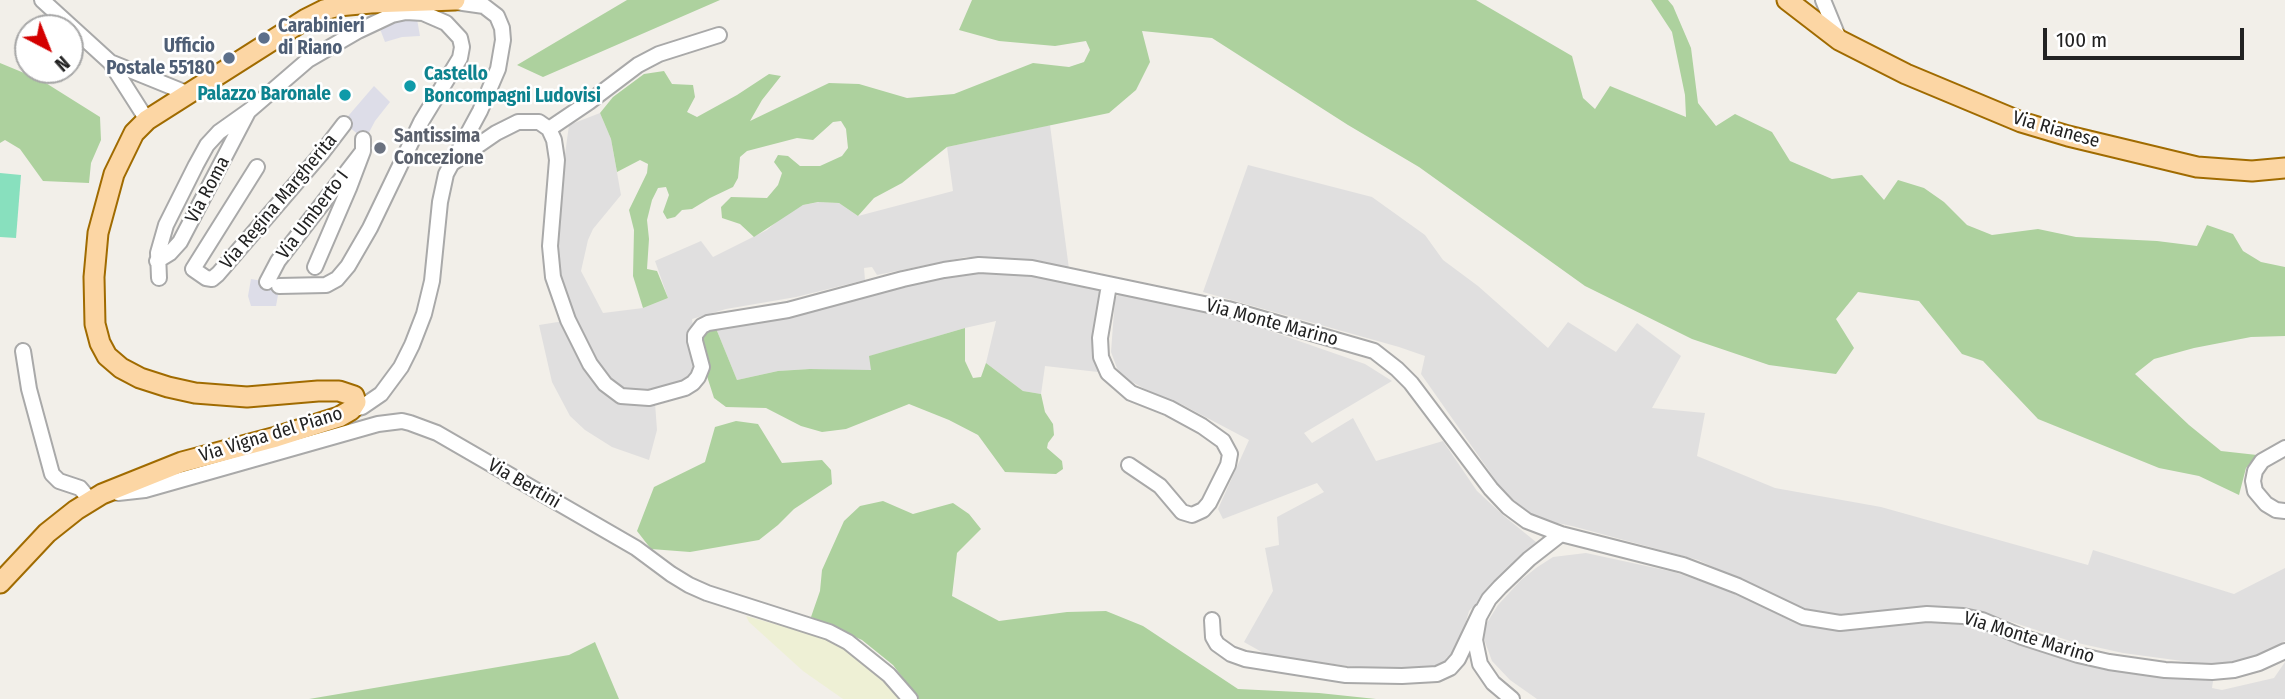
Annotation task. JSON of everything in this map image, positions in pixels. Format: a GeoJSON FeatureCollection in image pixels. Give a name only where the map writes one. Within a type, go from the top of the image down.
{"type":"FeatureCollection","features":[{"type":"Feature","properties":{"kind":"main road","name":"Via Rianese"},"geometry":{"type":"LineString","coordinates":[[1787,0],[1839,40],[1906,74],[2006,116],[2052,132],[2197,167],[2242,171],[2285,168]]}},
{"type":"Feature","properties":{"kind":"main road"},"geometry":{"type":"LineString","coordinates":[[147,120],[324,10],[342,5],[403,9],[452,1]]}},
{"type":"Feature","properties":{"kind":"main road","name":"Via Vigna del Piano"},"geometry":{"type":"LineString","coordinates":[[0,583],[40,540],[96,498],[182,462],[339,417],[351,410],[356,399],[340,391],[235,397],[168,387],[131,374],[107,356],[98,338],[94,317],[98,233],[120,160],[130,138],[147,120]]}},
{"type":"Feature","properties":{"kind":"street"},"geometry":{"type":"LineString","coordinates":[[42,0],[110,62],[147,120]]}},
{"type":"Feature","properties":{"kind":"street"},"geometry":{"type":"LineString","coordinates":[[1822,0],[1839,40]]}},
{"type":"Feature","properties":{"kind":"street"},"geometry":{"type":"LineString","coordinates":[[351,410],[373,400],[387,387],[401,368],[419,330],[437,255],[440,202],[444,183],[498,69],[503,40],[499,20],[491,10],[481,5],[452,1]]}},
{"type":"Feature","properties":{"kind":"street"},"geometry":{"type":"LineString","coordinates":[[159,278],[157,261],[170,215],[207,145],[222,129],[250,110],[324,49],[403,9]]}},
{"type":"Feature","properties":{"kind":"street","name":"Via Umberto I"},"geometry":{"type":"LineString","coordinates":[[315,267],[349,188],[363,145],[278,261],[273,284],[326,285],[342,274],[370,228],[421,122],[462,51],[461,41],[453,29],[429,15],[403,9]]}},
{"type":"Feature","properties":{"kind":"street"},"geometry":{"type":"LineString","coordinates":[[451,164],[496,133],[518,122],[539,122],[549,129],[589,103],[638,65],[659,54],[719,35]]}},
{"type":"Feature","properties":{"kind":"street"},"geometry":{"type":"LineString","coordinates":[[110,62],[189,94]]}},
{"type":"Feature","properties":{"kind":"street","name":"Via Roma"},"geometry":{"type":"LineString","coordinates":[[157,261],[170,253],[180,242],[250,110]]}},
{"type":"Feature","properties":{"kind":"street","name":"Via Regina Margherita"},"geometry":{"type":"LineString","coordinates":[[257,167],[193,269],[206,278],[212,279],[260,226],[344,124]]}},
{"type":"Feature","properties":{"kind":"street","name":"Via Monte Marino"},"geometry":{"type":"LineString","coordinates":[[549,129],[557,160],[550,246],[553,276],[568,320],[590,364],[605,384],[621,396],[649,398],[690,386],[702,367],[695,335],[702,326],[715,321],[793,309],[914,276],[972,266],[1032,268],[1228,309],[1374,351],[1411,383],[1508,507],[1532,524],[1560,534],[1683,565],[1738,586],[1797,615],[1818,621],[1848,622],[1927,614],[1963,616],[1982,620],[2022,637],[2078,655],[2178,671],[2234,670],[2259,663],[2285,651]]}},
{"type":"Feature","properties":{"kind":"street"},"geometry":{"type":"LineString","coordinates":[[1109,285],[1100,338],[1101,358],[1108,373],[1131,393],[1170,408],[1202,426],[1223,441],[1230,454],[1230,460],[1209,503],[1203,510],[1192,515],[1182,512],[1160,486],[1129,465]]}},
{"type":"Feature","properties":{"kind":"street"},"geometry":{"type":"LineString","coordinates":[[23,351],[29,389],[52,474],[59,481],[80,488],[96,498]]}},
{"type":"Feature","properties":{"kind":"street","name":"Via Bertini"},"geometry":{"type":"LineString","coordinates":[[96,498],[145,490],[378,424],[402,421],[437,433],[636,548],[689,585],[829,632],[848,642],[889,675],[910,699]]}},
{"type":"Feature","properties":{"kind":"street"},"geometry":{"type":"LineString","coordinates":[[2285,448],[2262,461],[2255,471],[2253,481],[2255,491],[2266,504],[2285,512]]}},
{"type":"Feature","properties":{"kind":"street"},"geometry":{"type":"LineString","coordinates":[[1212,620],[1217,644],[1231,654],[1245,659],[1346,674],[1402,677],[1437,674],[1450,668],[1458,659],[1489,599],[1560,534]]}},
{"type":"Feature","properties":{"kind":"street"},"geometry":{"type":"LineString","coordinates":[[1481,611],[1475,634],[1478,659],[1493,683],[1512,699]]}},
{"type":"Feature","properties":{"kind":"shaded area"},"geometry":{"type":"Polygon","coordinates":[[[417,19],[420,36],[385,42],[380,29],[403,20],[417,19]]]}},
{"type":"Feature","properties":{"kind":"shaded area"},"geometry":{"type":"Polygon","coordinates":[[[374,86],[390,102],[365,140],[343,122],[374,86]]]}},
{"type":"Feature","properties":{"kind":"shaded area"},"geometry":{"type":"Polygon","coordinates":[[[600,113],[611,139],[621,195],[593,229],[581,271],[603,313],[643,308],[668,298],[655,261],[701,241],[713,257],[767,230],[782,217],[803,205],[819,202],[839,203],[858,216],[953,191],[947,147],[1050,125],[1069,269],[1035,260],[966,257],[877,275],[872,267],[864,268],[865,280],[796,297],[726,309],[692,319],[697,359],[691,379],[655,392],[625,390],[611,380],[596,362],[572,324],[554,272],[554,235],[569,125],[600,113]]]}},
{"type":"Feature","properties":{"kind":"shaded area"},"geometry":{"type":"Polygon","coordinates":[[[1248,165],[1372,197],[1425,235],[1443,260],[1478,286],[1548,348],[1568,322],[1616,352],[1637,323],[1681,356],[1652,408],[1705,413],[1697,456],[1775,488],[1881,507],[2088,565],[2093,550],[2234,594],[2285,568],[2285,641],[2254,658],[2212,665],[2123,653],[2073,642],[1972,609],[1942,606],[1854,616],[1818,612],[1790,606],[1698,560],[1537,519],[1499,485],[1421,374],[1425,356],[1203,292],[1248,165]]]}},
{"type":"Feature","properties":{"kind":"shaded area"},"geometry":{"type":"Polygon","coordinates":[[[1018,271],[1105,291],[1098,372],[1045,366],[1041,394],[1023,391],[986,363],[996,321],[870,356],[872,371],[778,371],[737,380],[715,326],[824,306],[960,273],[1018,271]]]}},
{"type":"Feature","properties":{"kind":"shaded area"},"geometry":{"type":"Polygon","coordinates":[[[251,279],[280,284],[276,306],[251,306],[248,296],[251,279]]]}},
{"type":"Feature","properties":{"kind":"shaded area"},"geometry":{"type":"Polygon","coordinates":[[[1121,292],[1224,315],[1365,364],[1392,381],[1304,433],[1312,443],[1353,418],[1376,461],[1443,441],[1477,491],[1536,542],[1469,611],[1455,660],[1447,657],[1444,666],[1432,669],[1378,670],[1267,655],[1244,642],[1273,591],[1265,548],[1279,545],[1277,517],[1324,492],[1317,483],[1223,519],[1218,509],[1249,440],[1123,377],[1111,352],[1115,298],[1121,292]]]}},
{"type":"Feature","properties":{"kind":"shaded area"},"geometry":{"type":"Polygon","coordinates":[[[564,321],[586,373],[610,392],[655,403],[657,430],[649,460],[612,447],[585,430],[570,416],[552,382],[539,325],[564,321]]]}},
{"type":"Feature","properties":{"kind":"shaded area"},"geometry":{"type":"Polygon","coordinates":[[[1586,553],[1674,572],[1730,591],[1800,625],[1833,629],[1871,629],[1917,622],[1957,622],[2129,671],[2213,681],[2212,688],[2222,690],[2274,678],[2285,662],[2285,699],[1537,699],[1510,680],[1492,661],[1484,639],[1485,626],[1498,605],[1536,568],[1553,557],[1586,553]]]}},
{"type":"Feature","properties":{"kind":"green space"},"geometry":{"type":"Polygon","coordinates":[[[627,0],[720,0],[543,77],[517,65],[627,0]]]}},
{"type":"Feature","properties":{"kind":"green space"},"geometry":{"type":"Polygon","coordinates":[[[972,0],[1476,0],[1572,56],[1583,98],[1595,109],[1610,86],[1686,117],[1685,95],[1672,32],[1651,0],[1668,0],[1691,48],[1698,103],[1716,126],[1735,114],[1772,132],[1790,161],[1832,179],[1862,175],[1884,200],[1898,180],[1924,188],[1944,202],[1967,225],[1992,235],[2038,229],[2076,237],[2197,246],[2207,225],[2233,234],[2243,251],[2261,262],[2285,267],[2285,336],[2251,337],[2194,348],[2154,359],[2135,374],[2221,451],[2257,455],[2246,468],[2239,495],[2199,476],[2159,468],[2038,419],[1983,361],[1962,354],[1919,301],[1858,292],[1836,319],[1854,348],[1836,374],[1769,365],[1692,339],[1585,286],[1419,167],[1212,38],[1142,31],[1150,62],[1136,90],[1109,113],[947,147],[902,183],[874,198],[858,216],[839,203],[818,202],[803,205],[754,237],[740,224],[722,218],[721,207],[731,197],[767,198],[778,185],[782,173],[774,162],[778,155],[788,156],[800,166],[820,166],[842,156],[848,148],[846,129],[841,121],[833,122],[813,140],[797,138],[747,151],[740,157],[738,178],[733,187],[692,209],[682,210],[675,217],[667,219],[663,212],[669,195],[666,187],[658,188],[647,220],[647,269],[657,271],[668,298],[643,308],[633,276],[634,230],[629,210],[647,173],[648,164],[640,160],[617,172],[611,139],[600,113],[613,97],[644,74],[664,71],[672,84],[693,85],[695,97],[687,112],[697,117],[769,74],[781,76],[750,121],[829,83],[859,84],[907,98],[954,94],[1033,63],[1069,67],[1084,62],[1090,50],[1086,41],[1055,46],[999,41],[959,30],[972,0]]]}},
{"type":"Feature","properties":{"kind":"green space"},"geometry":{"type":"Polygon","coordinates":[[[0,63],[14,69],[14,84],[47,84],[100,117],[101,140],[91,163],[89,183],[43,181],[20,149],[5,140],[0,143],[0,63]]]}},
{"type":"Feature","properties":{"kind":"green space"},"geometry":{"type":"Polygon","coordinates":[[[0,173],[21,175],[16,238],[0,237],[0,173]]]}},
{"type":"Feature","properties":{"kind":"green space"},"geometry":{"type":"Polygon","coordinates":[[[715,326],[737,380],[778,371],[871,370],[869,356],[965,328],[965,361],[973,378],[981,377],[986,363],[1023,391],[1041,394],[1045,412],[1053,424],[1054,435],[1047,448],[1062,461],[1063,469],[1056,474],[1005,472],[978,435],[909,404],[846,429],[822,432],[801,426],[766,408],[726,407],[714,398],[705,370],[699,334],[715,326]]]}},
{"type":"Feature","properties":{"kind":"green space"},"geometry":{"type":"Polygon","coordinates":[[[736,421],[758,424],[782,463],[822,460],[831,470],[832,484],[794,509],[759,540],[690,552],[651,549],[637,531],[654,487],[705,462],[715,427],[736,421]]]}},
{"type":"Feature","properties":{"kind":"green space"},"geometry":{"type":"Polygon","coordinates":[[[883,501],[913,514],[953,503],[969,514],[981,529],[957,553],[952,596],[999,621],[1067,612],[1106,611],[1143,626],[1238,689],[1376,699],[919,699],[893,665],[862,640],[811,617],[820,591],[822,570],[844,521],[860,506],[883,501]]]}},
{"type":"Feature","properties":{"kind":"green space"},"geometry":{"type":"Polygon","coordinates":[[[746,616],[829,639],[867,659],[902,699],[843,699],[803,671],[749,622],[746,616]]]}},
{"type":"Feature","properties":{"kind":"green space"},"geometry":{"type":"Polygon","coordinates":[[[595,642],[619,699],[309,699],[569,655],[595,642]]]}},
{"type":"Feature","properties":{"kind":"place","name":"Carabinieri di Riano"},"geometry":{"type":"Point","coordinates":[264,38]}},
{"type":"Feature","properties":{"kind":"place","name":"Ufficio Postale 55180"},"geometry":{"type":"Point","coordinates":[229,58]}},
{"type":"Feature","properties":{"kind":"place","name":"Castello Boncompagni Ludovisi"},"geometry":{"type":"Point","coordinates":[410,86]}},
{"type":"Feature","properties":{"kind":"place","name":"Palazzo Baronale"},"geometry":{"type":"Point","coordinates":[345,95]}},
{"type":"Feature","properties":{"kind":"place","name":"Santissima Concezione"},"geometry":{"type":"Point","coordinates":[380,148]}}]}
